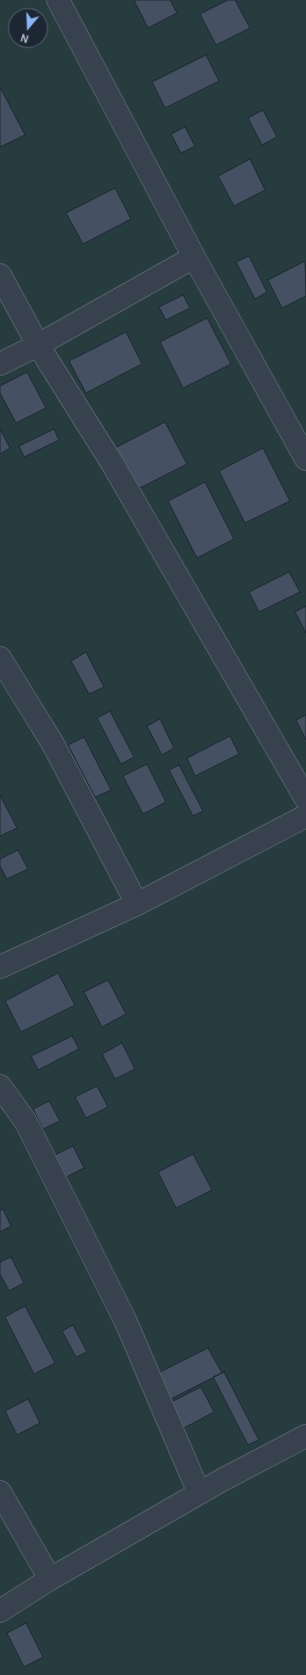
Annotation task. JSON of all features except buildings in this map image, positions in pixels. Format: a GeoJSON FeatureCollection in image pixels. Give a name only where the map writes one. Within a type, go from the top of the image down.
{"type":"FeatureCollection","features":[{"type":"Feature","properties":{"kind":"street"},"geometry":{"type":"LineString","coordinates":[[58,0],[194,257],[306,459]]}},
{"type":"Feature","properties":{"kind":"street"},"geometry":{"type":"LineString","coordinates":[[0,364],[38,345],[194,257]]}},
{"type":"Feature","properties":{"kind":"street"},"geometry":{"type":"LineString","coordinates":[[0,275],[38,345],[112,463],[306,799]]}},
{"type":"Feature","properties":{"kind":"street"},"geometry":{"type":"LineString","coordinates":[[0,658],[54,744],[137,904]]}},
{"type":"Feature","properties":{"kind":"street"},"geometry":{"type":"LineString","coordinates":[[0,967],[137,904],[306,816]]}},
{"type":"Feature","properties":{"kind":"street"},"geometry":{"type":"LineString","coordinates":[[0,1086],[26,1122],[123,1315],[199,1493]]}},
{"type":"Feature","properties":{"kind":"street"},"geometry":{"type":"LineString","coordinates":[[0,1611],[50,1579],[199,1493],[306,1436]]}},
{"type":"Feature","properties":{"kind":"street"},"geometry":{"type":"LineString","coordinates":[[0,1492],[50,1579]]}},
{"type":"Feature","properties":{"kind":"green space"},"geometry":{"type":"Polygon","coordinates":[[[0,0],[306,0],[306,1675],[0,1675],[0,0]]]}}]}
